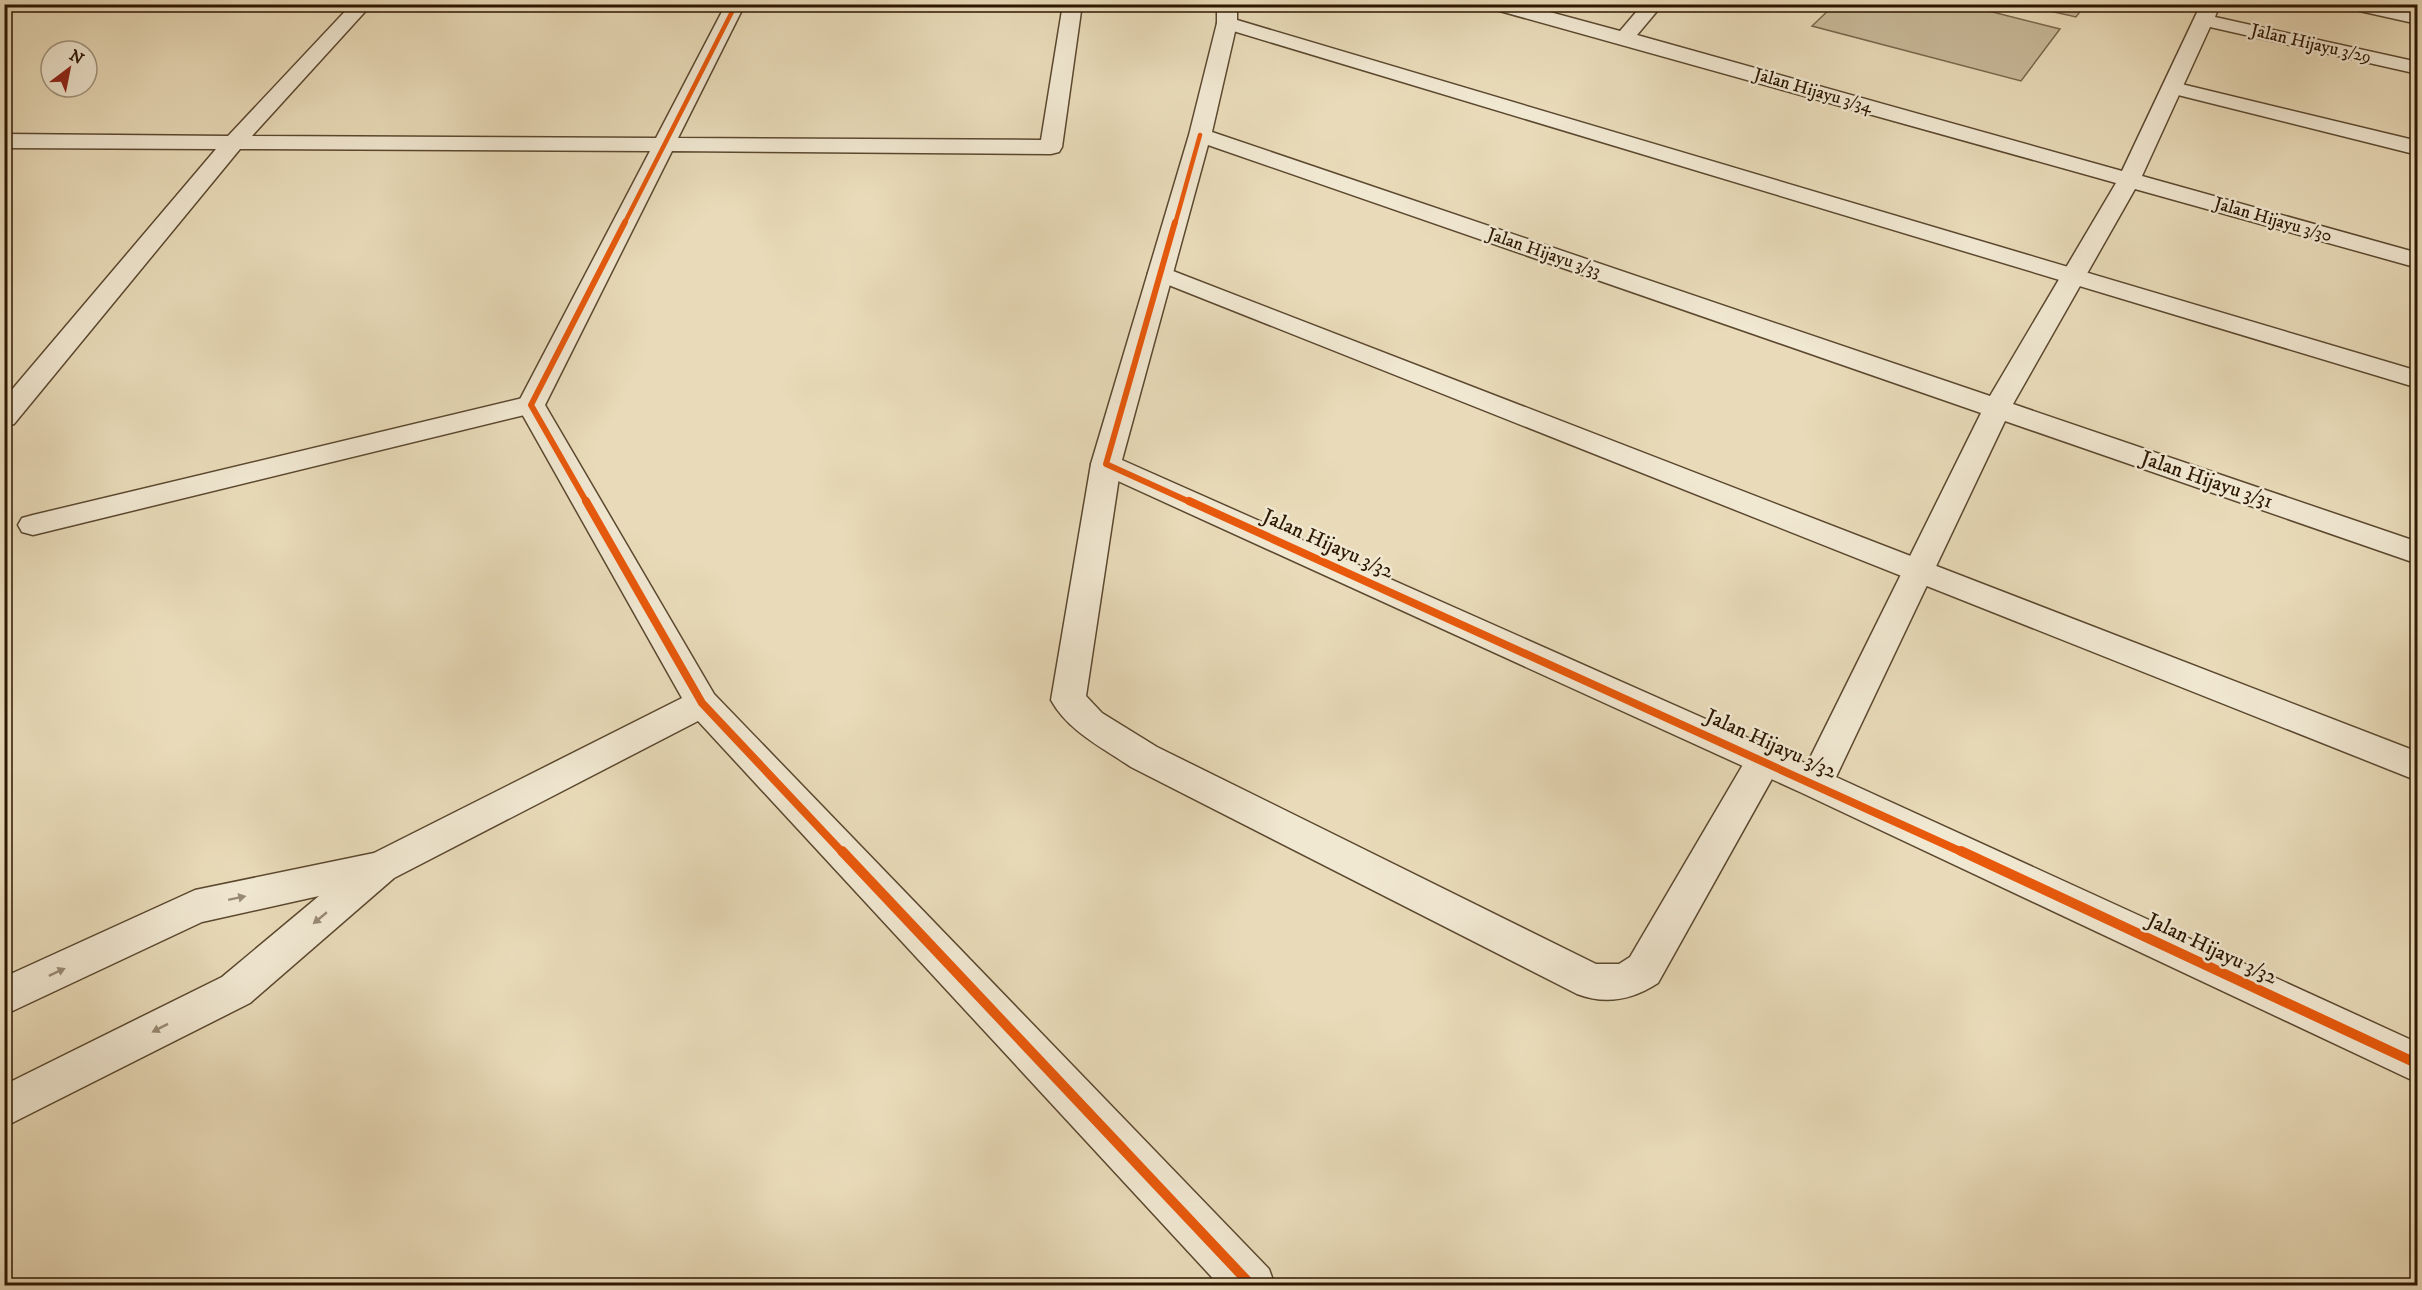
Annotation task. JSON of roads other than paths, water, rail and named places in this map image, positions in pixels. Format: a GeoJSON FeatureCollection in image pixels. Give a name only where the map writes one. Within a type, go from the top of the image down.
{"type":"FeatureCollection","features":[{"type":"Feature","properties":{"kind":"street"},"geometry":{"type":"LineString","coordinates":[[4,418],[233,142],[363,4]]}},
{"type":"Feature","properties":{"kind":"street"},"geometry":{"type":"LineString","coordinates":[[33,525],[531,405],[736,4]]}},
{"type":"Feature","properties":{"kind":"street"},"geometry":{"type":"LineString","coordinates":[[4,141],[1051,147],[1073,4]]}},
{"type":"Feature","properties":{"kind":"street","name":"Jalan Hijayu 3/34"},"geometry":{"type":"LineString","coordinates":[[1496,4],[2128,180]]}},
{"type":"Feature","properties":{"kind":"street"},"geometry":{"type":"LineString","coordinates":[[1624,38],[1654,4]]}},
{"type":"Feature","properties":{"kind":"street"},"geometry":{"type":"LineString","coordinates":[[2353,4],[2418,18]]}},
{"type":"Feature","properties":{"kind":"street"},"geometry":{"type":"LineString","coordinates":[[1815,783],[1997,408],[2128,180],[2208,12]]}},
{"type":"Feature","properties":{"kind":"street","name":"Jalan Hijayu 3/29"},"geometry":{"type":"LineString","coordinates":[[2208,12],[2418,68]]}},
{"type":"Feature","properties":{"kind":"street"},"geometry":{"type":"LineString","coordinates":[[1764,761],[1644,970],[1632,979],[1616,984],[1591,981],[1144,757],[1090,722],[1068,700],[1106,464],[1200,135],[1227,14],[2418,380]]}},
{"type":"Feature","properties":{"kind":"street"},"geometry":{"type":"LineString","coordinates":[[2173,88],[2418,148]]}},
{"type":"Feature","properties":{"kind":"street","name":"Jalan Hijayu 3/33"},"geometry":{"type":"LineString","coordinates":[[1200,135],[1997,408]]}},
{"type":"Feature","properties":{"kind":"street","name":"Jalan Hijayu 3/30"},"geometry":{"type":"LineString","coordinates":[[2128,180],[2418,261]]}},
{"type":"Feature","properties":{"kind":"street"},"geometry":{"type":"LineString","coordinates":[[1160,273],[2418,767]]}},
{"type":"Feature","properties":{"kind":"street"},"geometry":{"type":"LineString","coordinates":[[531,405],[702,703],[1252,1286]]}},
{"type":"Feature","properties":{"kind":"street","name":"Jalan Hijayu 3/31"},"geometry":{"type":"LineString","coordinates":[[1997,408],[2418,552]]}},
{"type":"Feature","properties":{"kind":"street","name":"Jalan Hijayu 3/32"},"geometry":{"type":"LineString","coordinates":[[1106,464],[1815,783],[2418,1065]]}},
{"type":"Feature","properties":{"kind":"street"},"geometry":{"type":"LineString","coordinates":[[4,1107],[236,990],[381,867],[702,703]]}},
{"type":"Feature","properties":{"kind":"street"},"geometry":{"type":"LineString","coordinates":[[4,997],[195,907],[381,867]]}}]}
